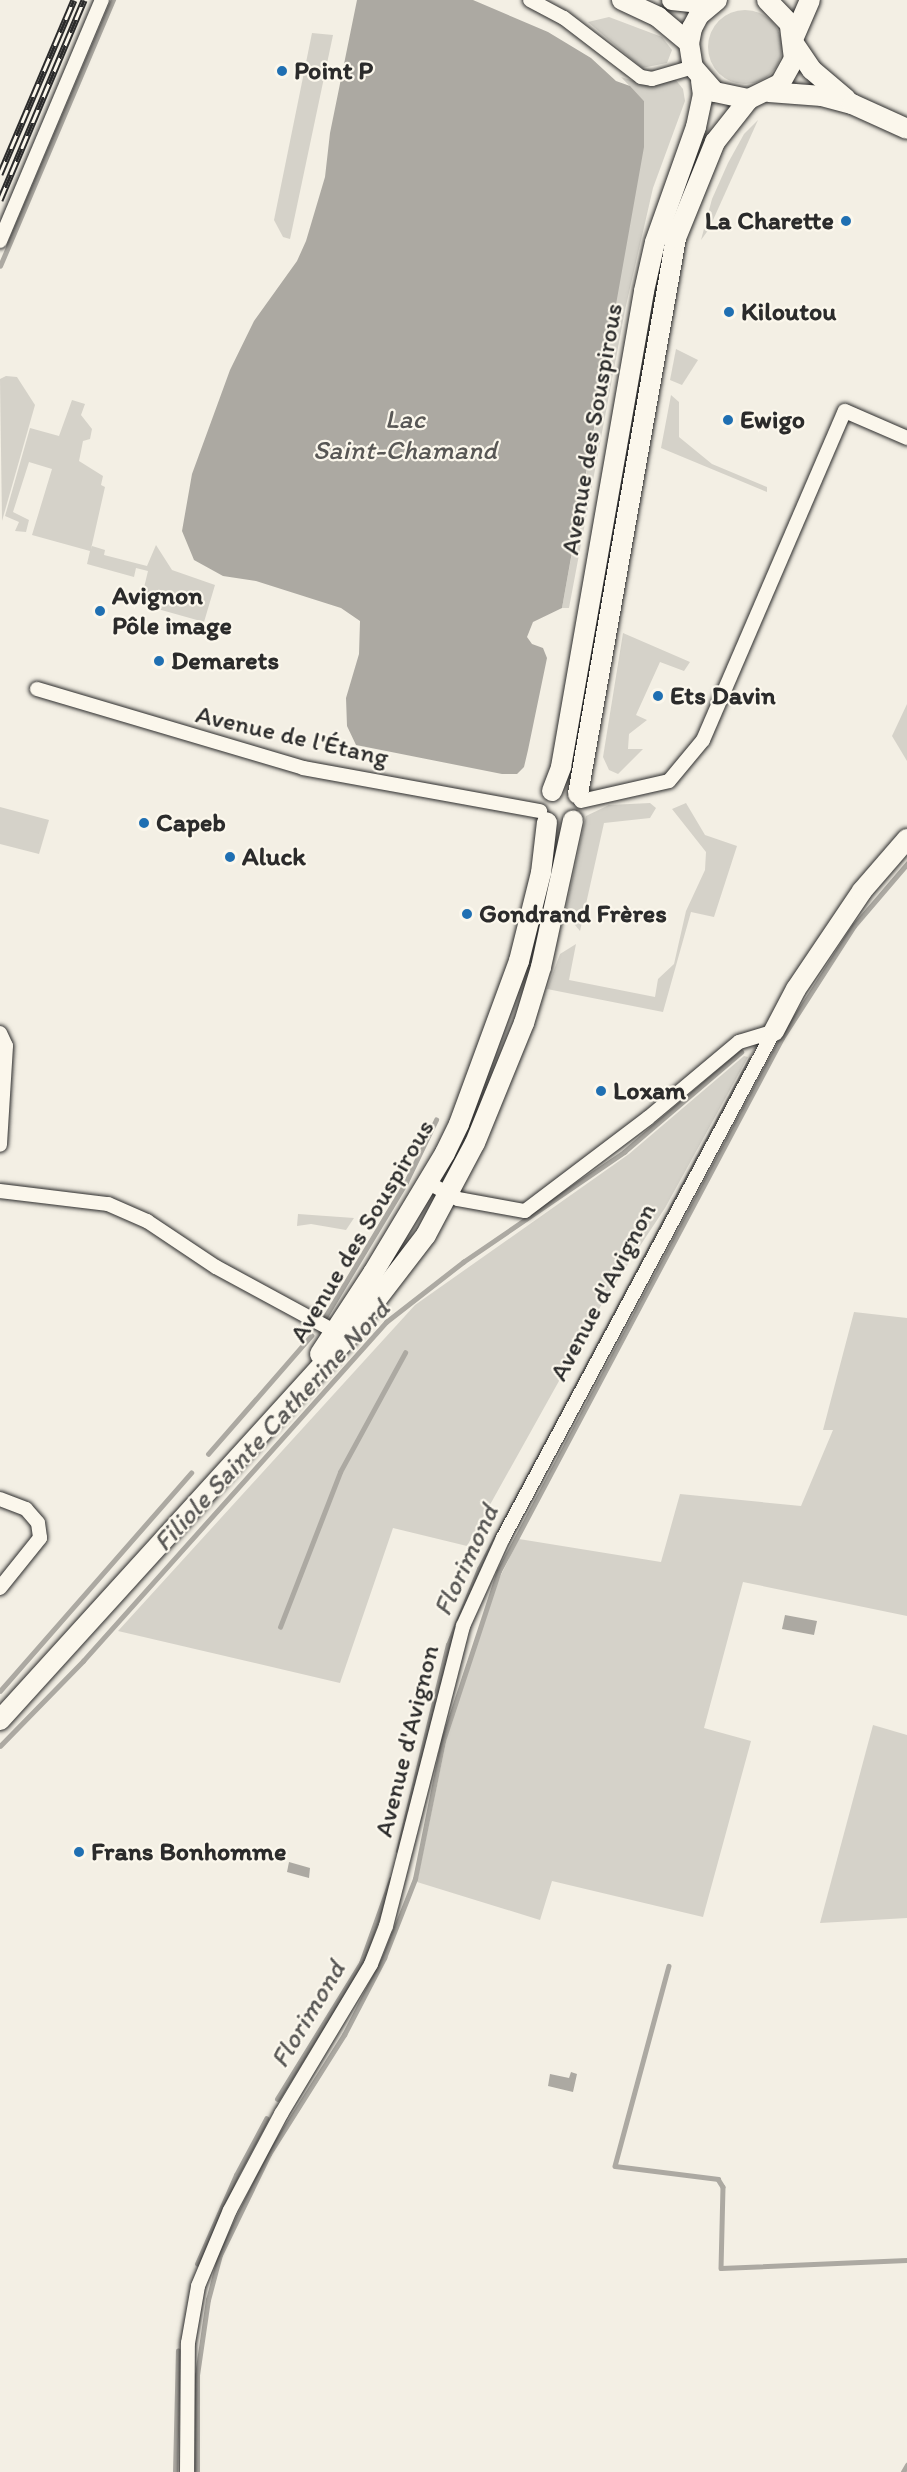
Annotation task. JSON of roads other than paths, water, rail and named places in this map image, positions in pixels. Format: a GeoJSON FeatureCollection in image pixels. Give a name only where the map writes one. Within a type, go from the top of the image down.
{"type":"FeatureCollection","features":[{"type":"Feature","properties":{"kind":"main road"},"geometry":{"type":"LineString","coordinates":[[622,0],[658,17],[689,43],[699,15],[713,2]]}},
{"type":"Feature","properties":{"kind":"main road"},"geometry":{"type":"LineString","coordinates":[[672,0],[713,2]]}},
{"type":"Feature","properties":{"kind":"main road"},"geometry":{"type":"LineString","coordinates":[[767,0],[783,12],[795,41],[812,70],[852,104]]}},
{"type":"Feature","properties":{"kind":"main road"},"geometry":{"type":"LineString","coordinates":[[769,92],[789,72],[795,41],[810,0]]}},
{"type":"Feature","properties":{"kind":"main road","name":"Avenue des Souspirous"},"geometry":{"type":"LineString","coordinates":[[552,791],[561,767],[644,291],[655,242],[696,127],[703,95],[689,43]]}},
{"type":"Feature","properties":{"kind":"main road"},"geometry":{"type":"LineString","coordinates":[[697,74],[723,96],[749,99],[769,92],[822,96],[852,104],[907,129]]}},
{"type":"Feature","properties":{"kind":"main road","name":"Avenue des Souspirous"},"geometry":{"type":"LineString","coordinates":[[580,797],[676,238],[715,142],[749,99]]}},
{"type":"Feature","properties":{"kind":"main road"},"geometry":{"type":"LineString","coordinates":[[567,788],[580,797],[573,820],[558,826],[543,816],[544,799],[552,791],[567,788]]}},
{"type":"Feature","properties":{"kind":"main road","name":"Avenue des Souspirous"},"geometry":{"type":"LineString","coordinates":[[341,1335],[454,1133],[499,1023],[536,894],[543,816]]}},
{"type":"Feature","properties":{"kind":"main road","name":"Avenue des Souspirous"},"geometry":{"type":"LineString","coordinates":[[0,1720],[297,1389],[341,1335],[402,1270],[449,1195],[502,1082],[524,1023],[541,967],[573,820]]}},
{"type":"Feature","properties":{"kind":"main road","name":"Avenue d'Avignon"},"geometry":{"type":"LineString","coordinates":[[774,1030],[796,989],[862,891],[907,839]]}},
{"type":"Feature","properties":{"kind":"street"},"geometry":{"type":"LineString","coordinates":[[0,241],[102,0]]}},
{"type":"Feature","properties":{"kind":"street"},"geometry":{"type":"LineString","coordinates":[[530,0],[582,30],[641,77],[652,79],[697,74]]}},
{"type":"Feature","properties":{"kind":"street"},"geometry":{"type":"LineString","coordinates":[[580,797],[669,781],[703,740],[845,411],[907,438]]}},
{"type":"Feature","properties":{"kind":"street","name":"Avenue de l'Étang"},"geometry":{"type":"LineString","coordinates":[[37,689],[303,768],[543,816]]}},
{"type":"Feature","properties":{"kind":"street"},"geometry":{"type":"LineString","coordinates":[[427,1182],[449,1195],[525,1211],[648,1118],[739,1042],[774,1030]]}},
{"type":"Feature","properties":{"kind":"street","name":"Avenue d'Avignon"},"geometry":{"type":"LineString","coordinates":[[187,2472],[188,2343],[198,2286],[230,2210],[281,2114],[371,1964],[387,1926],[463,1626],[503,1538],[774,1030]]}},
{"type":"Feature","properties":{"kind":"street"},"geometry":{"type":"LineString","coordinates":[[0,1033],[6,1046],[0,1145]]}},
{"type":"Feature","properties":{"kind":"street"},"geometry":{"type":"LineString","coordinates":[[0,1191],[108,1204],[147,1221],[216,1267],[341,1335]]}},
{"type":"Feature","properties":{"kind":"street"},"geometry":{"type":"LineString","coordinates":[[0,1498],[26,1509],[38,1523],[40,1538],[0,1587]]}},
{"type":"Feature","properties":{"kind":"water","name":"Lac Saint-Chamand"},"geometry":{"type":"Polygon","coordinates":[[[357,0],[473,0],[548,32],[591,58],[616,81],[630,86],[644,101],[644,147],[562,608],[533,622],[527,637],[532,644],[543,648],[547,658],[524,767],[517,774],[502,774],[356,745],[347,726],[346,698],[359,654],[360,621],[341,608],[256,581],[223,576],[194,560],[182,531],[192,474],[230,370],[254,321],[297,261],[306,241],[325,177],[330,133],[357,0]]]}},
{"type":"Feature","properties":{"kind":"water"},"geometry":{"type":"Polygon","coordinates":[[[785,1615],[817,1621],[814,1635],[782,1629],[785,1615]]]}},
{"type":"Feature","properties":{"kind":"water"},"geometry":{"type":"Polygon","coordinates":[[[289,1862],[310,1868],[309,1878],[287,1872],[289,1862]]]}},
{"type":"Feature","properties":{"kind":"water"},"geometry":{"type":"Polygon","coordinates":[[[571,2072],[577,2074],[573,2092],[548,2086],[550,2074],[569,2078],[571,2072]]]}},
{"type":"Feature","properties":{"kind":"waterway"},"geometry":{"type":"LineString","coordinates":[[0,266],[113,0]]}},
{"type":"Feature","properties":{"kind":"waterway"},"geometry":{"type":"LineString","coordinates":[[197,2472],[197,2375],[208,2300],[220,2255],[269,2154],[344,2035],[384,1958],[415,1879],[443,1741],[499,1571],[782,1038],[854,926],[907,864]]}},
{"type":"Feature","properties":{"kind":"waterway","name":"Filiole Sainte Catherine Nord"},"geometry":{"type":"LineString","coordinates":[[0,1746],[83,1661],[386,1322],[463,1262],[624,1152],[741,1052]]}},
{"type":"Feature","properties":{"kind":"waterway","name":"Florimond"},"geometry":{"type":"LineString","coordinates":[[398,1851],[448,1645],[479,1569],[750,1060]]}},
{"type":"Feature","properties":{"kind":"waterway"},"geometry":{"type":"LineString","coordinates":[[325,1317],[406,1182],[436,1120]]}},
{"type":"Feature","properties":{"kind":"waterway"},"geometry":{"type":"LineString","coordinates":[[208,1454],[311,1336]]}},
{"type":"Feature","properties":{"kind":"waterway"},"geometry":{"type":"LineString","coordinates":[[280,1627],[340,1472],[405,1353]]}},
{"type":"Feature","properties":{"kind":"waterway"},"geometry":{"type":"LineString","coordinates":[[0,1691],[191,1473]]}},
{"type":"Feature","properties":{"kind":"waterway","name":"Florimond"},"geometry":{"type":"LineString","coordinates":[[277,2099],[361,1963],[391,1879]]}},
{"type":"Feature","properties":{"kind":"waterway"},"geometry":{"type":"LineString","coordinates":[[669,1966],[615,2166],[718,2179],[723,2187],[721,2268],[907,2260]]}},
{"type":"Feature","properties":{"kind":"waterway","name":"Florimond"},"geometry":{"type":"LineString","coordinates":[[197,2264],[236,2175],[266,2119]]}},
{"type":"Feature","properties":{"kind":"waterway","name":"Florimond"},"geometry":{"type":"LineString","coordinates":[[175,2472],[178,2351]]}},
{"type":"Feature","properties":{"kind":"waterway"},"geometry":{"type":"LineString","coordinates":[[903,2472],[907,2465]]}},
{"type":"Feature","properties":{"kind":"railway"},"geometry":{"type":"LineString","coordinates":[[0,174],[74,0]]}},
{"type":"Feature","properties":{"kind":"railway"},"geometry":{"type":"LineString","coordinates":[[0,200],[84,0]]}},
{"type":"Feature","properties":{"kind":"place","name":"Point P"},"geometry":{"type":"Point","coordinates":[282,71]}},
{"type":"Feature","properties":{"kind":"place","name":"La Charette"},"geometry":{"type":"Point","coordinates":[846,221]}},
{"type":"Feature","properties":{"kind":"place","name":"Kiloutou"},"geometry":{"type":"Point","coordinates":[729,312]}},
{"type":"Feature","properties":{"kind":"place","name":"Ewigo"},"geometry":{"type":"Point","coordinates":[728,420]}},
{"type":"Feature","properties":{"kind":"place","name":"Avignon Pôle image"},"geometry":{"type":"Point","coordinates":[100,611]}},
{"type":"Feature","properties":{"kind":"place","name":"Demarets"},"geometry":{"type":"Point","coordinates":[159,661]}},
{"type":"Feature","properties":{"kind":"place","name":"Ets Davin"},"geometry":{"type":"Point","coordinates":[658,696]}},
{"type":"Feature","properties":{"kind":"place","name":"Capeb"},"geometry":{"type":"Point","coordinates":[144,823]}},
{"type":"Feature","properties":{"kind":"place","name":"Aluck"},"geometry":{"type":"Point","coordinates":[230,857]}},
{"type":"Feature","properties":{"kind":"place","name":"Gondrand Frères"},"geometry":{"type":"Point","coordinates":[467,914]}},
{"type":"Feature","properties":{"kind":"place","name":"Loxam"},"geometry":{"type":"Point","coordinates":[601,1091]}},
{"type":"Feature","properties":{"kind":"place","name":"Frans Bonhomme"},"geometry":{"type":"Point","coordinates":[79,1852]}}]}
